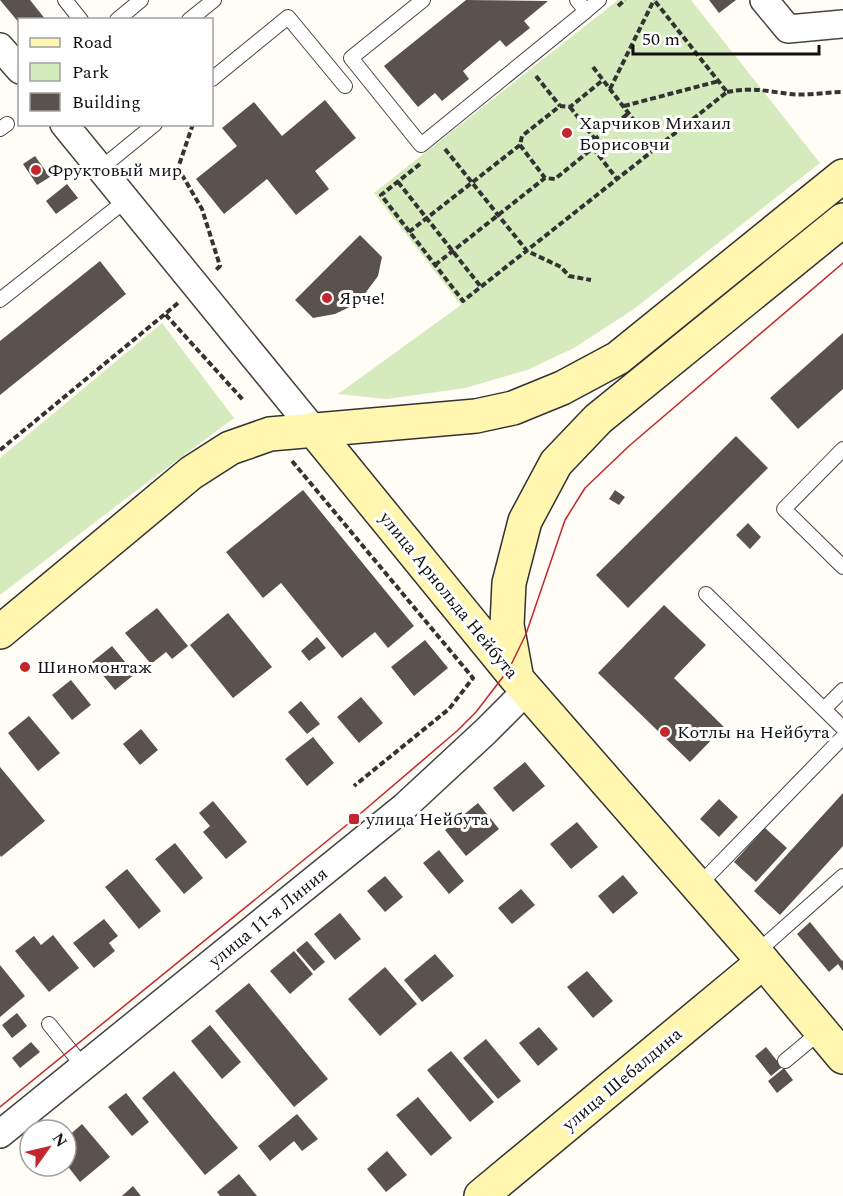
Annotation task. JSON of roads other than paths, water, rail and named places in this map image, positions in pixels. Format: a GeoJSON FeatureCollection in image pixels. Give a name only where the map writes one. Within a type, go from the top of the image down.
{"type":"FeatureCollection","features":[{"type":"Feature","properties":{"kind":"main road"},"geometry":{"type":"LineString","coordinates":[[0,632],[191,473],[230,448],[270,434],[476,416],[513,408],[562,388],[618,357],[843,176]]}},
{"type":"Feature","properties":{"kind":"main road"},"geometry":{"type":"LineString","coordinates":[[522,685],[507,624],[509,583],[525,521],[556,464],[607,412],[843,220]]}},
{"type":"Feature","properties":{"kind":"main road","name":"улица Арнольда Нейбута"},"geometry":{"type":"LineString","coordinates":[[313,429],[522,685],[760,958],[843,1057]]}},
{"type":"Feature","properties":{"kind":"main road","name":"улица Шебалдина"},"geometry":{"type":"LineString","coordinates":[[481,1196],[760,958]]}},
{"type":"Feature","properties":{"kind":"street"},"geometry":{"type":"LineString","coordinates":[[764,0],[788,29],[843,24]]}},
{"type":"Feature","properties":{"kind":"street"},"geometry":{"type":"LineString","coordinates":[[0,47],[18,68]]}},
{"type":"Feature","properties":{"kind":"street","name":"улица Арнольда Нейбута"},"geometry":{"type":"LineString","coordinates":[[66,126],[313,429]]}},
{"type":"Feature","properties":{"kind":"street","name":"улица 11-я Линия"},"geometry":{"type":"LineString","coordinates":[[0,1134],[404,807],[485,732],[522,685]]}},
{"type":"Feature","properties":{"kind":"lane"},"geometry":{"type":"LineString","coordinates":[[65,0],[79,18]]}},
{"type":"Feature","properties":{"kind":"lane"},"geometry":{"type":"LineString","coordinates":[[119,18],[141,0]]}},
{"type":"Feature","properties":{"kind":"lane"},"geometry":{"type":"LineString","coordinates":[[192,18],[214,0]]}},
{"type":"Feature","properties":{"kind":"lane"},"geometry":{"type":"LineString","coordinates":[[423,0],[351,58],[421,145],[600,0]]}},
{"type":"Feature","properties":{"kind":"lane"},"geometry":{"type":"LineString","coordinates":[[577,0],[586,11]]}},
{"type":"Feature","properties":{"kind":"lane"},"geometry":{"type":"LineString","coordinates":[[213,78],[288,17],[345,86]]}},
{"type":"Feature","properties":{"kind":"lane"},"geometry":{"type":"LineString","coordinates":[[100,169],[153,126]]}},
{"type":"Feature","properties":{"kind":"lane"},"geometry":{"type":"LineString","coordinates":[[0,300],[125,201]]}},
{"type":"Feature","properties":{"kind":"lane"},"geometry":{"type":"LineString","coordinates":[[843,449],[784,509],[843,567]]}},
{"type":"Feature","properties":{"kind":"lane"},"geometry":{"type":"LineString","coordinates":[[706,594],[843,728]]}},
{"type":"Feature","properties":{"kind":"lane"},"geometry":{"type":"LineString","coordinates":[[824,709],[843,690]]}},
{"type":"Feature","properties":{"kind":"lane"},"geometry":{"type":"LineString","coordinates":[[697,886],[843,737]]}},
{"type":"Feature","properties":{"kind":"lane"},"geometry":{"type":"LineString","coordinates":[[760,958],[843,876]]}},
{"type":"Feature","properties":{"kind":"lane"},"geometry":{"type":"LineString","coordinates":[[49,1024],[83,1066]]}},
{"type":"Feature","properties":{"kind":"lane"},"geometry":{"type":"LineString","coordinates":[[785,1061],[821,1031]]}},
{"type":"Feature","properties":{"kind":"tram line"},"geometry":{"type":"LineString","coordinates":[[0,1107],[354,819],[476,712],[509,669],[526,634],[565,520],[585,488],[629,446],[843,263]]}},
{"type":"Feature","properties":{"kind":"place","name":"Харчиков Михаил Борисовчи"},"geometry":{"type":"Point","coordinates":[567,133]}},
{"type":"Feature","properties":{"kind":"place","name":"Фруктовый мир"},"geometry":{"type":"Point","coordinates":[36,170]}},
{"type":"Feature","properties":{"kind":"place","name":"Ярче!"},"geometry":{"type":"Point","coordinates":[327,298]}},
{"type":"Feature","properties":{"kind":"place","name":"Шиномонтаж"},"geometry":{"type":"Point","coordinates":[25,667]}},
{"type":"Feature","properties":{"kind":"place","name":"Котлы на Нейбута"},"geometry":{"type":"Point","coordinates":[665,732]}},
{"type":"Feature","properties":{"kind":"place","name":"улица Нейбута"},"geometry":{"type":"Point","coordinates":[354,819]}}]}
